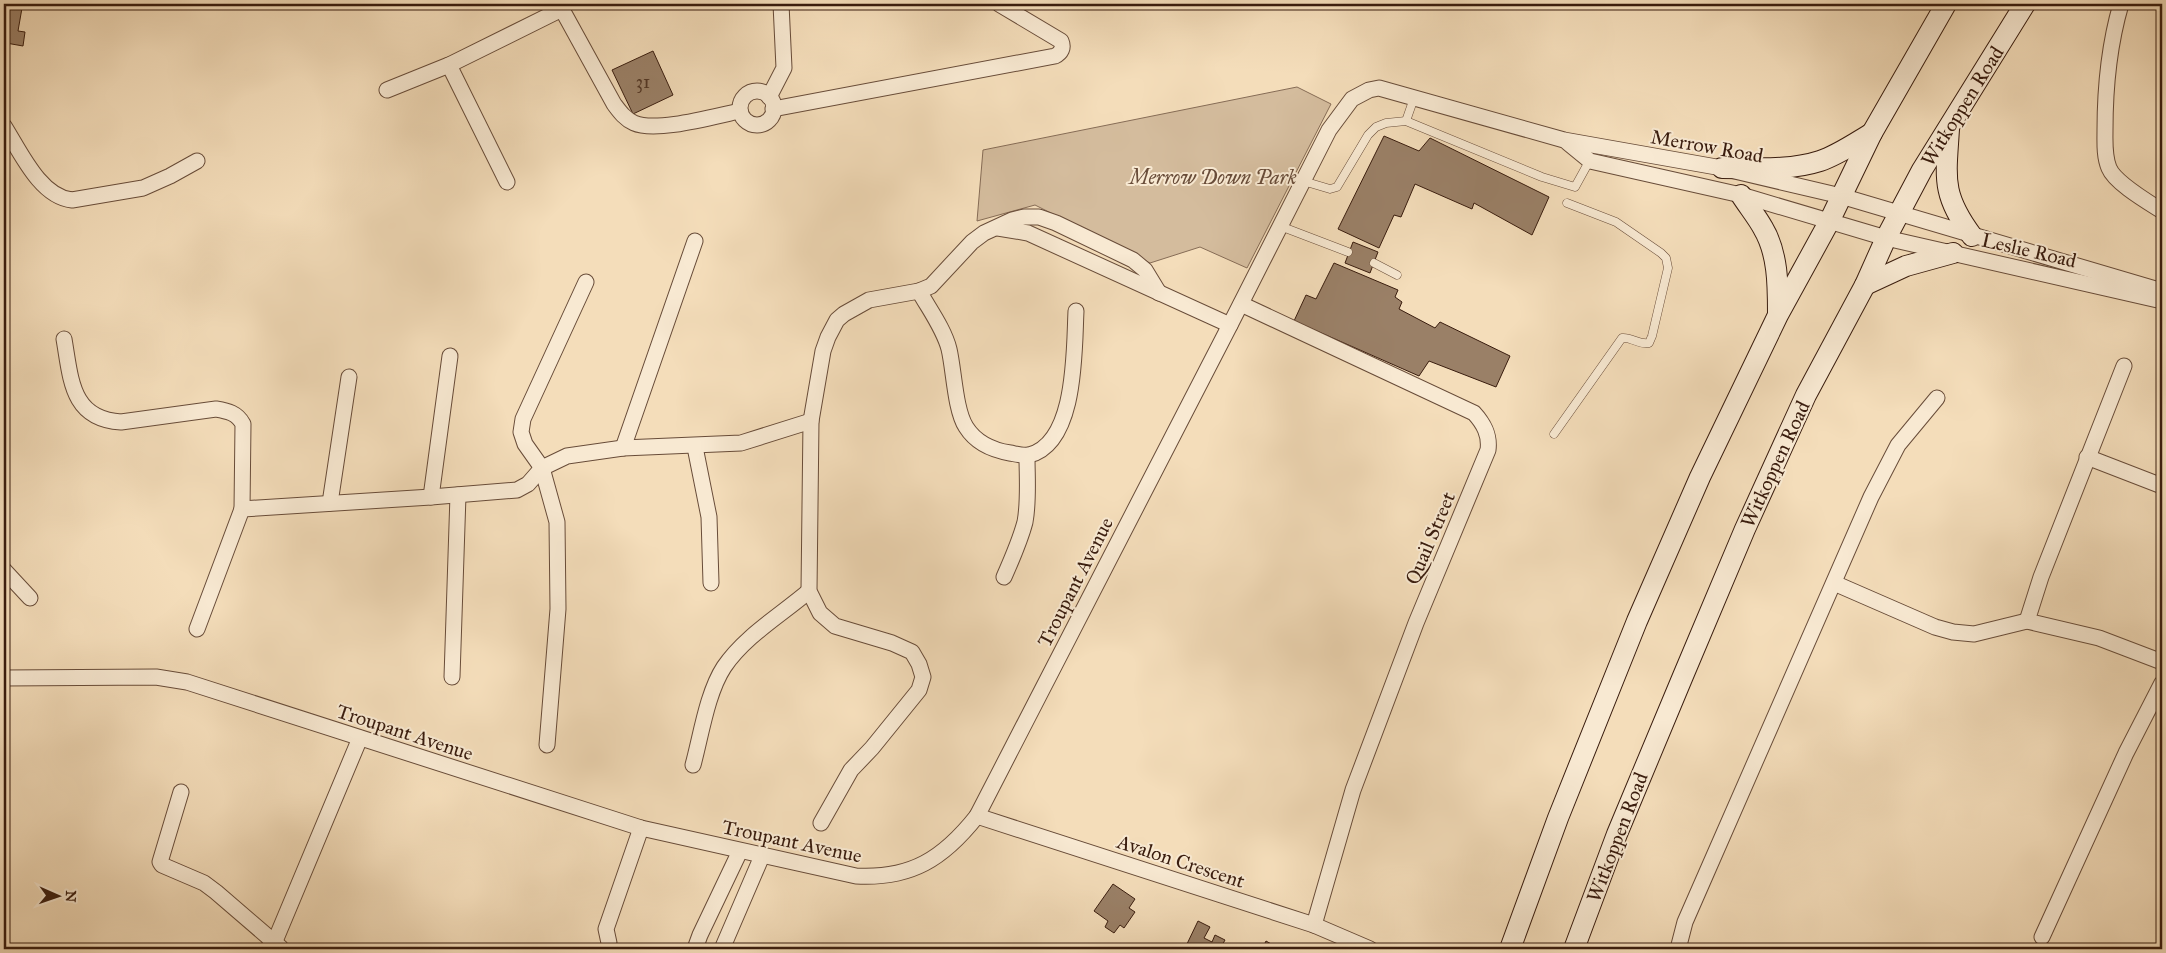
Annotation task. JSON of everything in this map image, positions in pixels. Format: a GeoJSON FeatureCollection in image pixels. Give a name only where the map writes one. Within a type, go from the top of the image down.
{"type":"FeatureCollection","features":[{"type":"Feature","properties":{"kind":"main road"},"geometry":{"type":"LineString","coordinates":[[1510,949],[1558,818],[1636,621],[1700,477],[1778,315],[1829,222],[1872,133],[1946,4]]}},
{"type":"Feature","properties":{"kind":"main road","name":"Witkoppen Road"},"geometry":{"type":"LineString","coordinates":[[1574,949],[1617,834],[1745,529],[1806,395],[1865,285],[1899,213],[1949,124],[2026,4]]}},
{"type":"Feature","properties":{"kind":"main road"},"geometry":{"type":"LineString","coordinates":[[1949,124],[1947,168],[1949,194],[1958,216],[1972,236]]}},
{"type":"Feature","properties":{"kind":"main road"},"geometry":{"type":"LineString","coordinates":[[1722,168],[1780,168],[1812,163],[1841,151],[1872,133]]}},
{"type":"Feature","properties":{"kind":"main road"},"geometry":{"type":"LineString","coordinates":[[1741,195],[1763,227],[1772,248],[1778,290],[1778,315]]}},
{"type":"Feature","properties":{"kind":"main road"},"geometry":{"type":"LineString","coordinates":[[1865,285],[1906,266],[1953,253]]}},
{"type":"Feature","properties":{"kind":"street"},"geometry":{"type":"LineString","coordinates":[[771,103],[761,92],[749,93],[743,99],[740,111],[745,120],[758,125],[767,122],[771,103],[784,68],[781,4]]}},
{"type":"Feature","properties":{"kind":"street"},"geometry":{"type":"LineString","coordinates":[[771,103],[1055,56],[1060,53],[1061,41],[999,4]]}},
{"type":"Feature","properties":{"kind":"street"},"geometry":{"type":"LineString","coordinates":[[2121,4],[2108,65],[2105,148],[2109,169],[2117,179],[2162,212]]}},
{"type":"Feature","properties":{"kind":"street"},"geometry":{"type":"LineString","coordinates":[[387,90],[449,65],[560,6],[614,104],[625,118],[635,124],[655,127],[740,111]]}},
{"type":"Feature","properties":{"kind":"street"},"geometry":{"type":"LineString","coordinates":[[449,65],[507,182]]}},
{"type":"Feature","properties":{"kind":"street","name":"Merrow Road"},"geometry":{"type":"LineString","coordinates":[[1379,88],[1564,140],[1592,154],[1741,195],[1829,222]]}},
{"type":"Feature","properties":{"kind":"street","name":"Troupant Avenue"},"geometry":{"type":"LineString","coordinates":[[4,678],[156,677],[170,679],[641,828],[856,876],[888,875],[913,870],[929,862],[960,838],[977,816],[1241,304],[1328,130],[1352,99],[1369,90],[1379,88]]}},
{"type":"Feature","properties":{"kind":"street"},"geometry":{"type":"LineString","coordinates":[[4,126],[43,187],[62,199],[72,200],[143,188],[197,161]]}},
{"type":"Feature","properties":{"kind":"street","name":"Merrow Road"},"geometry":{"type":"LineString","coordinates":[[1592,154],[1722,168],[1841,196],[1899,213]]}},
{"type":"Feature","properties":{"kind":"street","name":"Leslie Road"},"geometry":{"type":"LineString","coordinates":[[1899,213],[2162,291]]}},
{"type":"Feature","properties":{"kind":"street"},"geometry":{"type":"LineString","coordinates":[[821,823],[851,770],[872,748],[918,690],[922,677],[919,664],[912,652],[892,643],[835,626],[820,613],[809,591],[811,421],[823,351],[837,320],[852,308],[869,300],[919,291],[931,286],[972,242],[984,232],[1012,220],[1024,217],[1039,217],[1056,223],[1133,260],[1145,270],[1159,293],[1230,325]]}},
{"type":"Feature","properties":{"kind":"street","name":"Leslie Road"},"geometry":{"type":"LineString","coordinates":[[1829,222],[1886,238],[2162,301]]}},
{"type":"Feature","properties":{"kind":"street"},"geometry":{"type":"LineString","coordinates":[[622,448],[695,241]]}},
{"type":"Feature","properties":{"kind":"street"},"geometry":{"type":"LineString","coordinates":[[547,745],[558,609],[557,522],[542,468],[525,444],[521,432],[524,419],[586,282]]}},
{"type":"Feature","properties":{"kind":"street"},"geometry":{"type":"LineString","coordinates":[[919,291],[948,347],[960,414],[966,427],[978,441],[988,447],[1001,452],[1027,456],[1047,444],[1059,428],[1064,417],[1070,399],[1076,311]]}},
{"type":"Feature","properties":{"kind":"street","name":"Quail Street"},"geometry":{"type":"LineString","coordinates":[[1241,304],[1474,414],[1483,425],[1489,442],[1488,450],[1416,623],[1353,790],[1314,925]]}},
{"type":"Feature","properties":{"kind":"street"},"geometry":{"type":"LineString","coordinates":[[64,339],[72,381],[78,398],[84,409],[96,417],[110,422],[121,422],[216,409],[230,411],[240,418],[243,424],[242,509],[197,629]]}},
{"type":"Feature","properties":{"kind":"street"},"geometry":{"type":"LineString","coordinates":[[431,497],[450,356]]}},
{"type":"Feature","properties":{"kind":"street"},"geometry":{"type":"LineString","coordinates":[[2027,621],[2041,577],[2124,366]]}},
{"type":"Feature","properties":{"kind":"street"},"geometry":{"type":"LineString","coordinates":[[330,503],[349,377]]}},
{"type":"Feature","properties":{"kind":"street"},"geometry":{"type":"LineString","coordinates":[[1678,949],[1685,922],[1867,506],[1898,446],[1914,423],[1936,398]]}},
{"type":"Feature","properties":{"kind":"street"},"geometry":{"type":"LineString","coordinates":[[242,509],[431,497],[520,489],[528,484],[542,468],[566,456],[622,448],[695,447],[748,442],[811,421]]}},
{"type":"Feature","properties":{"kind":"street"},"geometry":{"type":"LineString","coordinates":[[695,447],[709,517],[710,583]]}},
{"type":"Feature","properties":{"kind":"street"},"geometry":{"type":"LineString","coordinates":[[1004,577],[1017,548],[1025,521],[1028,491],[1027,456]]}},
{"type":"Feature","properties":{"kind":"street"},"geometry":{"type":"LineString","coordinates":[[2087,457],[2162,486]]}},
{"type":"Feature","properties":{"kind":"street"},"geometry":{"type":"LineString","coordinates":[[452,677],[458,495]]}},
{"type":"Feature","properties":{"kind":"street"},"geometry":{"type":"LineString","coordinates":[[4,570],[30,598]]}},
{"type":"Feature","properties":{"kind":"street"},"geometry":{"type":"LineString","coordinates":[[1834,583],[1935,627],[1964,634],[2027,621],[2099,638],[2162,662]]}},
{"type":"Feature","properties":{"kind":"street"},"geometry":{"type":"LineString","coordinates":[[693,766],[712,693],[723,668],[739,648],[809,591]]}},
{"type":"Feature","properties":{"kind":"street"},"geometry":{"type":"LineString","coordinates":[[2042,937],[2126,753],[2162,683]]}},
{"type":"Feature","properties":{"kind":"street"},"geometry":{"type":"LineString","coordinates":[[181,792],[160,862],[162,865],[204,884],[216,892],[275,947],[360,738]]}},
{"type":"Feature","properties":{"kind":"street","name":"Avalon Crescent"},"geometry":{"type":"LineString","coordinates":[[977,816],[1314,925],[1370,949]]}},
{"type":"Feature","properties":{"kind":"street"},"geometry":{"type":"LineString","coordinates":[[609,943],[606,929],[641,828]]}},
{"type":"Feature","properties":{"kind":"street"},"geometry":{"type":"LineString","coordinates":[[697,949],[696,946],[700,935],[740,851]]}},
{"type":"Feature","properties":{"kind":"street"},"geometry":{"type":"LineString","coordinates":[[722,949],[762,856]]}},
{"type":"Feature","properties":{"kind":"lane"},"geometry":{"type":"LineString","coordinates":[[1406,121],[1414,98]]}},
{"type":"Feature","properties":{"kind":"lane"},"geometry":{"type":"LineString","coordinates":[[1303,181],[1330,189],[1337,187],[1372,131],[1386,123],[1406,121],[1542,177],[1575,187],[1592,154]]}},
{"type":"Feature","properties":{"kind":"lane"},"geometry":{"type":"LineString","coordinates":[[1554,434],[1622,338],[1628,338],[1644,344],[1649,343],[1668,268],[1666,258],[1661,253],[1616,222],[1567,202]]}},
{"type":"Feature","properties":{"kind":"lane"},"geometry":{"type":"LineString","coordinates":[[1280,226],[1348,252]]}},
{"type":"Feature","properties":{"kind":"lane"},"geometry":{"type":"LineString","coordinates":[[1374,263],[1397,275]]}},
{"type":"Feature","properties":{"kind":"green space","name":"Merrow Down Park"},"geometry":{"type":"Polygon","coordinates":[[[1297,87],[1331,104],[1247,268],[1200,247],[1150,263],[1035,205],[977,221],[983,150],[1297,87]]]}},
{"type":"Feature","properties":{"kind":"building"},"geometry":{"type":"Polygon","coordinates":[[[4,5],[22,8],[18,31],[25,32],[23,46],[6,43],[4,49],[4,5]]]}},
{"type":"Feature","properties":{"kind":"building"},"geometry":{"type":"Polygon","coordinates":[[[653,51],[673,95],[633,114],[612,70],[653,51]]]}},
{"type":"Feature","properties":{"kind":"building"},"geometry":{"type":"Polygon","coordinates":[[[1384,136],[1419,151],[1430,138],[1549,197],[1532,235],[1474,203],[1472,209],[1415,184],[1401,217],[1394,215],[1379,248],[1338,229],[1384,136]]]}},
{"type":"Feature","properties":{"kind":"building"},"geometry":{"type":"Polygon","coordinates":[[[1353,242],[1378,252],[1370,273],[1345,263],[1353,242]]]}},
{"type":"Feature","properties":{"kind":"building"},"geometry":{"type":"Polygon","coordinates":[[[1334,263],[1398,290],[1395,297],[1402,302],[1399,309],[1435,328],[1440,322],[1510,356],[1496,387],[1429,361],[1419,376],[1294,321],[1306,295],[1316,299],[1334,263]]]}},
{"type":"Feature","properties":{"kind":"building"},"geometry":{"type":"Polygon","coordinates":[[[1113,884],[1135,899],[1129,908],[1135,912],[1124,928],[1120,925],[1114,933],[1105,927],[1108,921],[1094,911],[1113,884]]]}},
{"type":"Feature","properties":{"kind":"building"},"geometry":{"type":"Polygon","coordinates":[[[1198,921],[1210,927],[1204,938],[1212,942],[1215,935],[1225,940],[1220,949],[1193,949],[1186,946],[1198,921]]]}},
{"type":"Feature","properties":{"kind":"building"},"geometry":{"type":"Polygon","coordinates":[[[1266,941],[1278,948],[1278,949],[1262,949],[1266,941]]]}}]}
